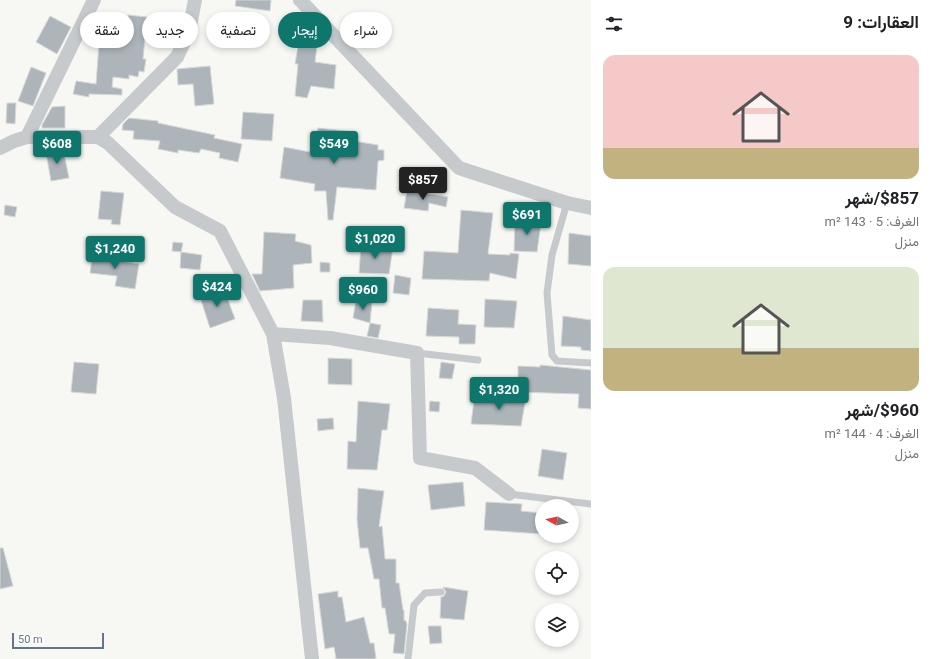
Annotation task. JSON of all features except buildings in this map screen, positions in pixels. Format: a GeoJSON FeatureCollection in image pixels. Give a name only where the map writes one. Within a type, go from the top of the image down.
{"type":"FeatureCollection","features":[{"type":"Feature","properties":{"kind":"street"},"geometry":{"type":"LineString","coordinates":[[27,137],[94,0]]}},
{"type":"Feature","properties":{"kind":"street"},"geometry":{"type":"LineString","coordinates":[[98,137],[177,57],[189,31],[195,0]]}},
{"type":"Feature","properties":{"kind":"street"},"geometry":{"type":"LineString","coordinates":[[300,0],[459,168],[567,203],[591,208]]}},
{"type":"Feature","properties":{"kind":"street"},"geometry":{"type":"LineString","coordinates":[[0,148],[14,141],[27,137],[98,137],[108,143],[175,207],[220,231],[273,334],[284,398],[312,659]]}},
{"type":"Feature","properties":{"kind":"street"},"geometry":{"type":"LineString","coordinates":[[273,334],[330,338],[417,353],[420,458],[475,468],[510,494]]}},
{"type":"Feature","properties":{"kind":"lane"},"geometry":{"type":"LineString","coordinates":[[567,203],[552,255],[548,293],[552,355],[557,361],[591,363]]}},
{"type":"Feature","properties":{"kind":"lane"},"geometry":{"type":"LineString","coordinates":[[417,353],[478,360]]}},
{"type":"Feature","properties":{"kind":"lane"},"geometry":{"type":"LineString","coordinates":[[510,494],[591,504]]}},
{"type":"Feature","properties":{"kind":"lane"},"geometry":{"type":"LineString","coordinates":[[408,659],[414,605],[425,593],[441,592]]}}]}
